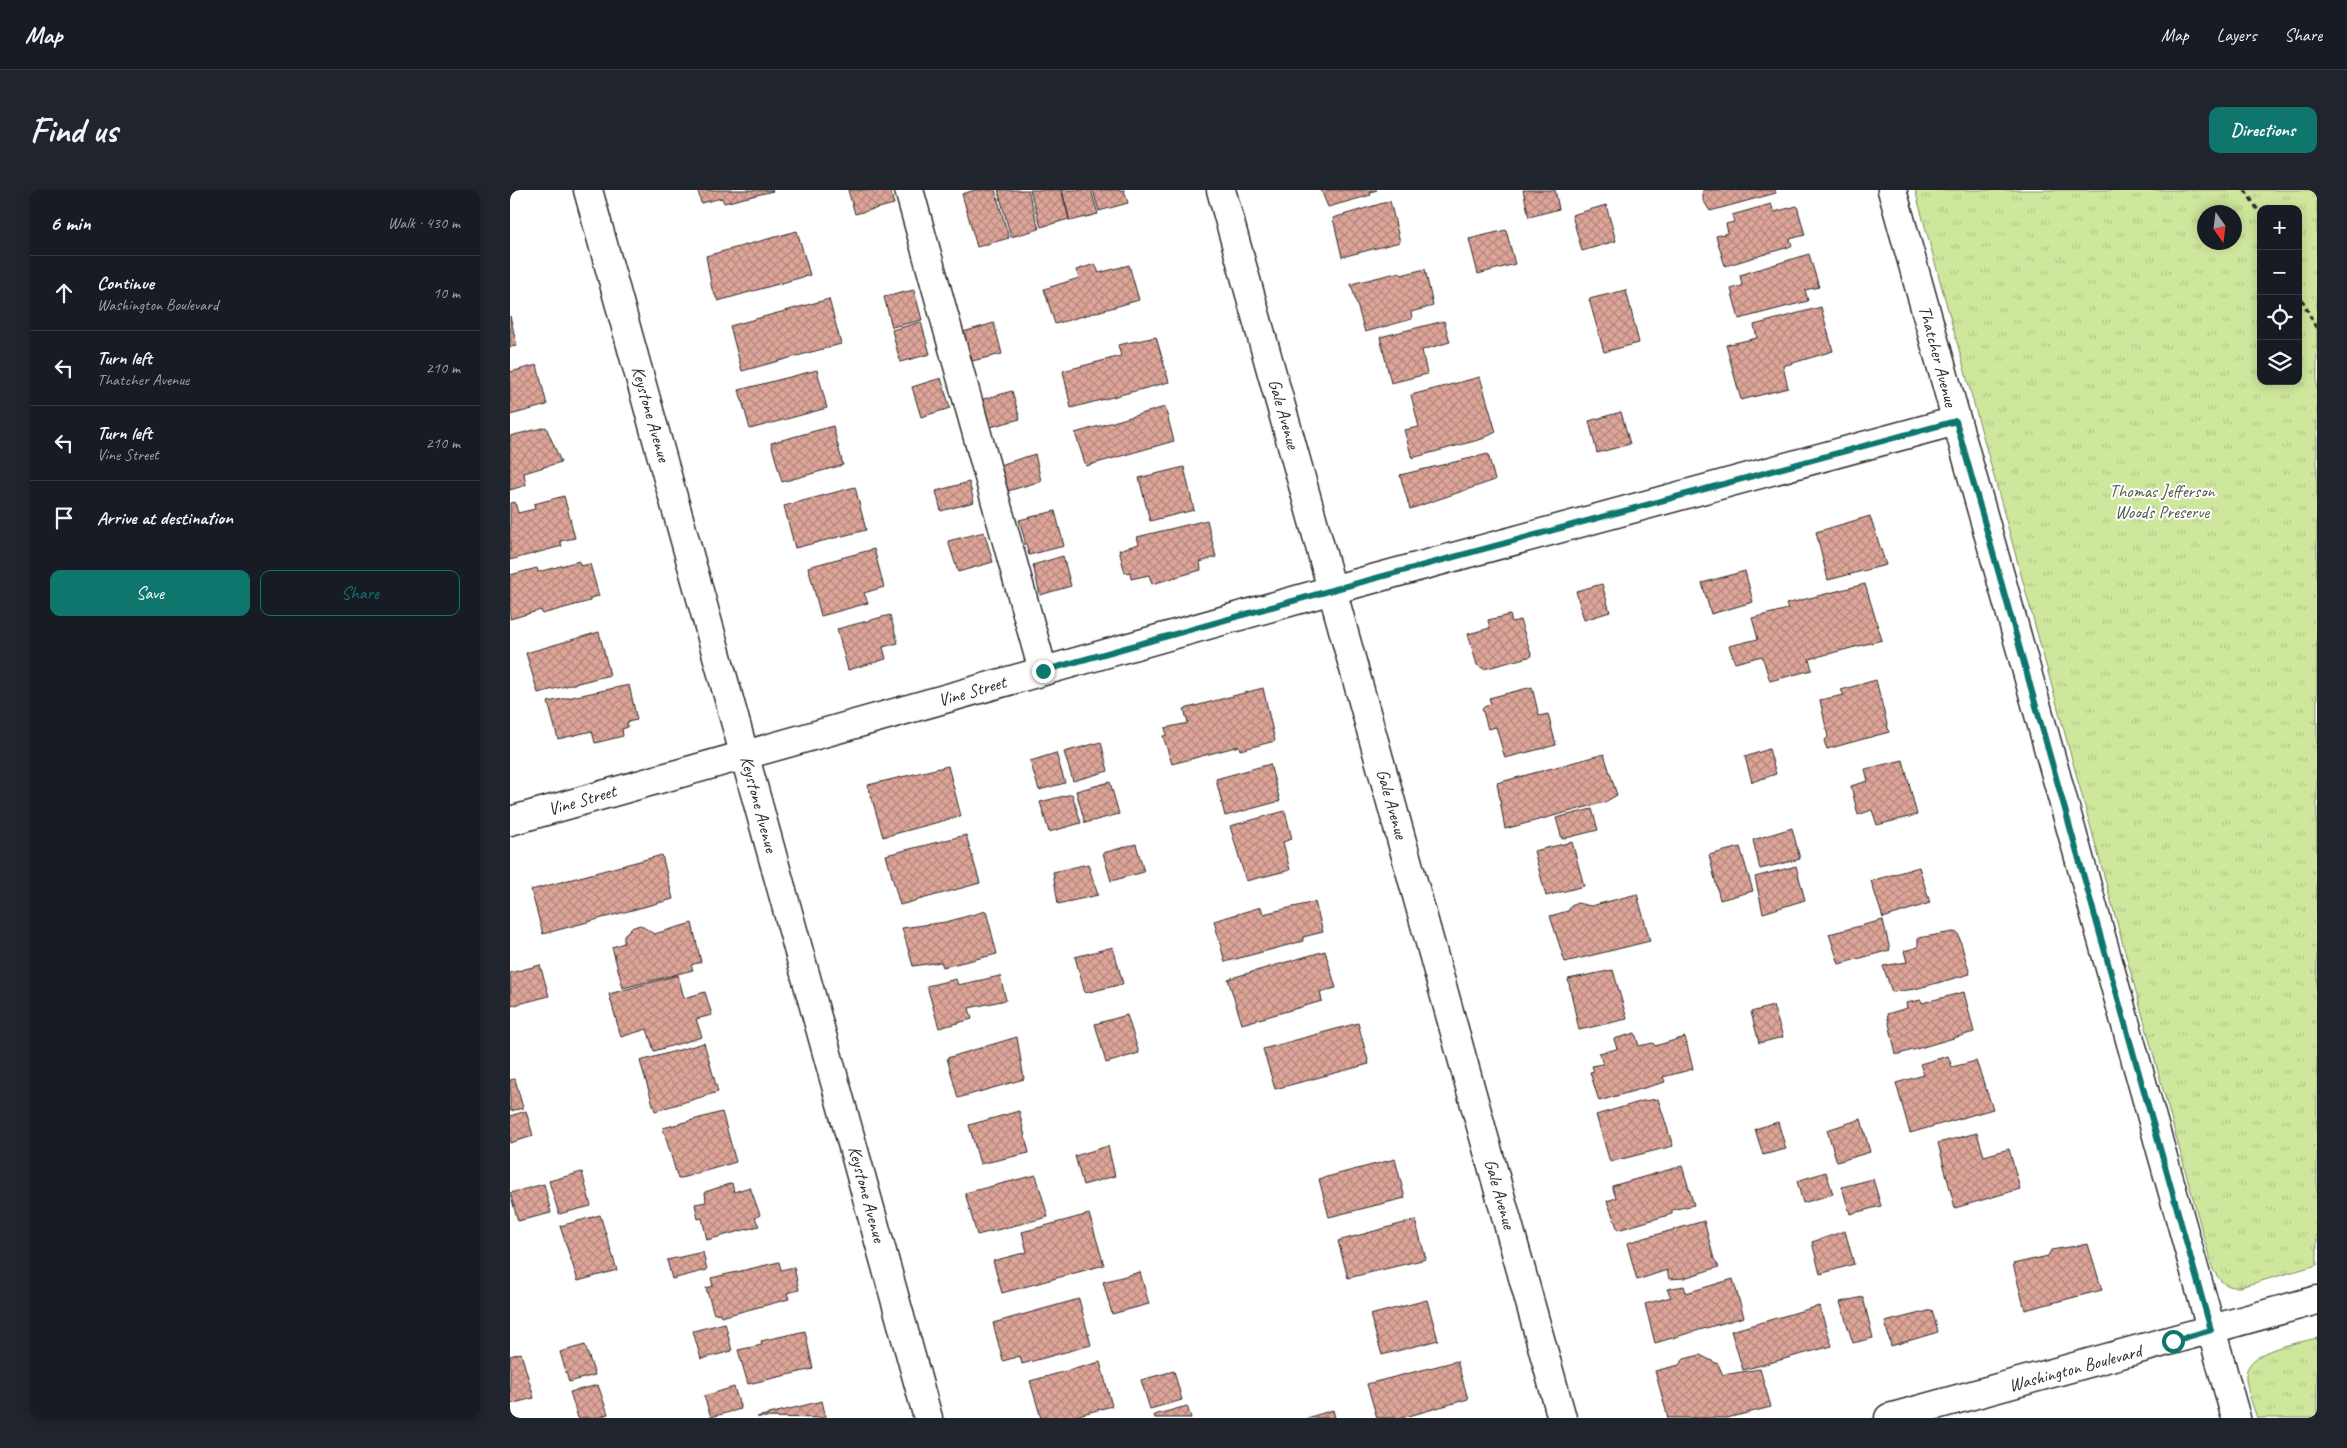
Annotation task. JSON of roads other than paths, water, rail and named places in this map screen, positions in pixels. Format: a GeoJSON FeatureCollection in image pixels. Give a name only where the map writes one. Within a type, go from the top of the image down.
{"type":"FeatureCollection","features":[{"type":"Feature","properties":{"kind":"street","name":"Keystone Avenue"},"geometry":{"type":"LineString","coordinates":[[588,190],[746,754],[928,1418]]}},
{"type":"Feature","properties":{"kind":"street"},"geometry":{"type":"LineString","coordinates":[[909,190],[1043,671]]}},
{"type":"Feature","properties":{"kind":"street","name":"Gale Avenue"},"geometry":{"type":"LineString","coordinates":[[1221,190],[1562,1418]]}},
{"type":"Feature","properties":{"kind":"street","name":"Thatcher Avenue"},"geometry":{"type":"LineString","coordinates":[[1892,190],[2236,1418]]}},
{"type":"Feature","properties":{"kind":"street","name":"Vine Street"},"geometry":{"type":"LineString","coordinates":[[510,821],[1332,590],[1956,421]]}},
{"type":"Feature","properties":{"kind":"street","name":"Washington Boulevard"},"geometry":{"type":"LineString","coordinates":[[1890,1418],[2317,1300]]}},
{"type":"Feature","properties":{"kind":"park label","name":"Thomas Jefferson Woods Preserve"},"geometry":{"type":"Point","coordinates":[2162,501]}}]}
